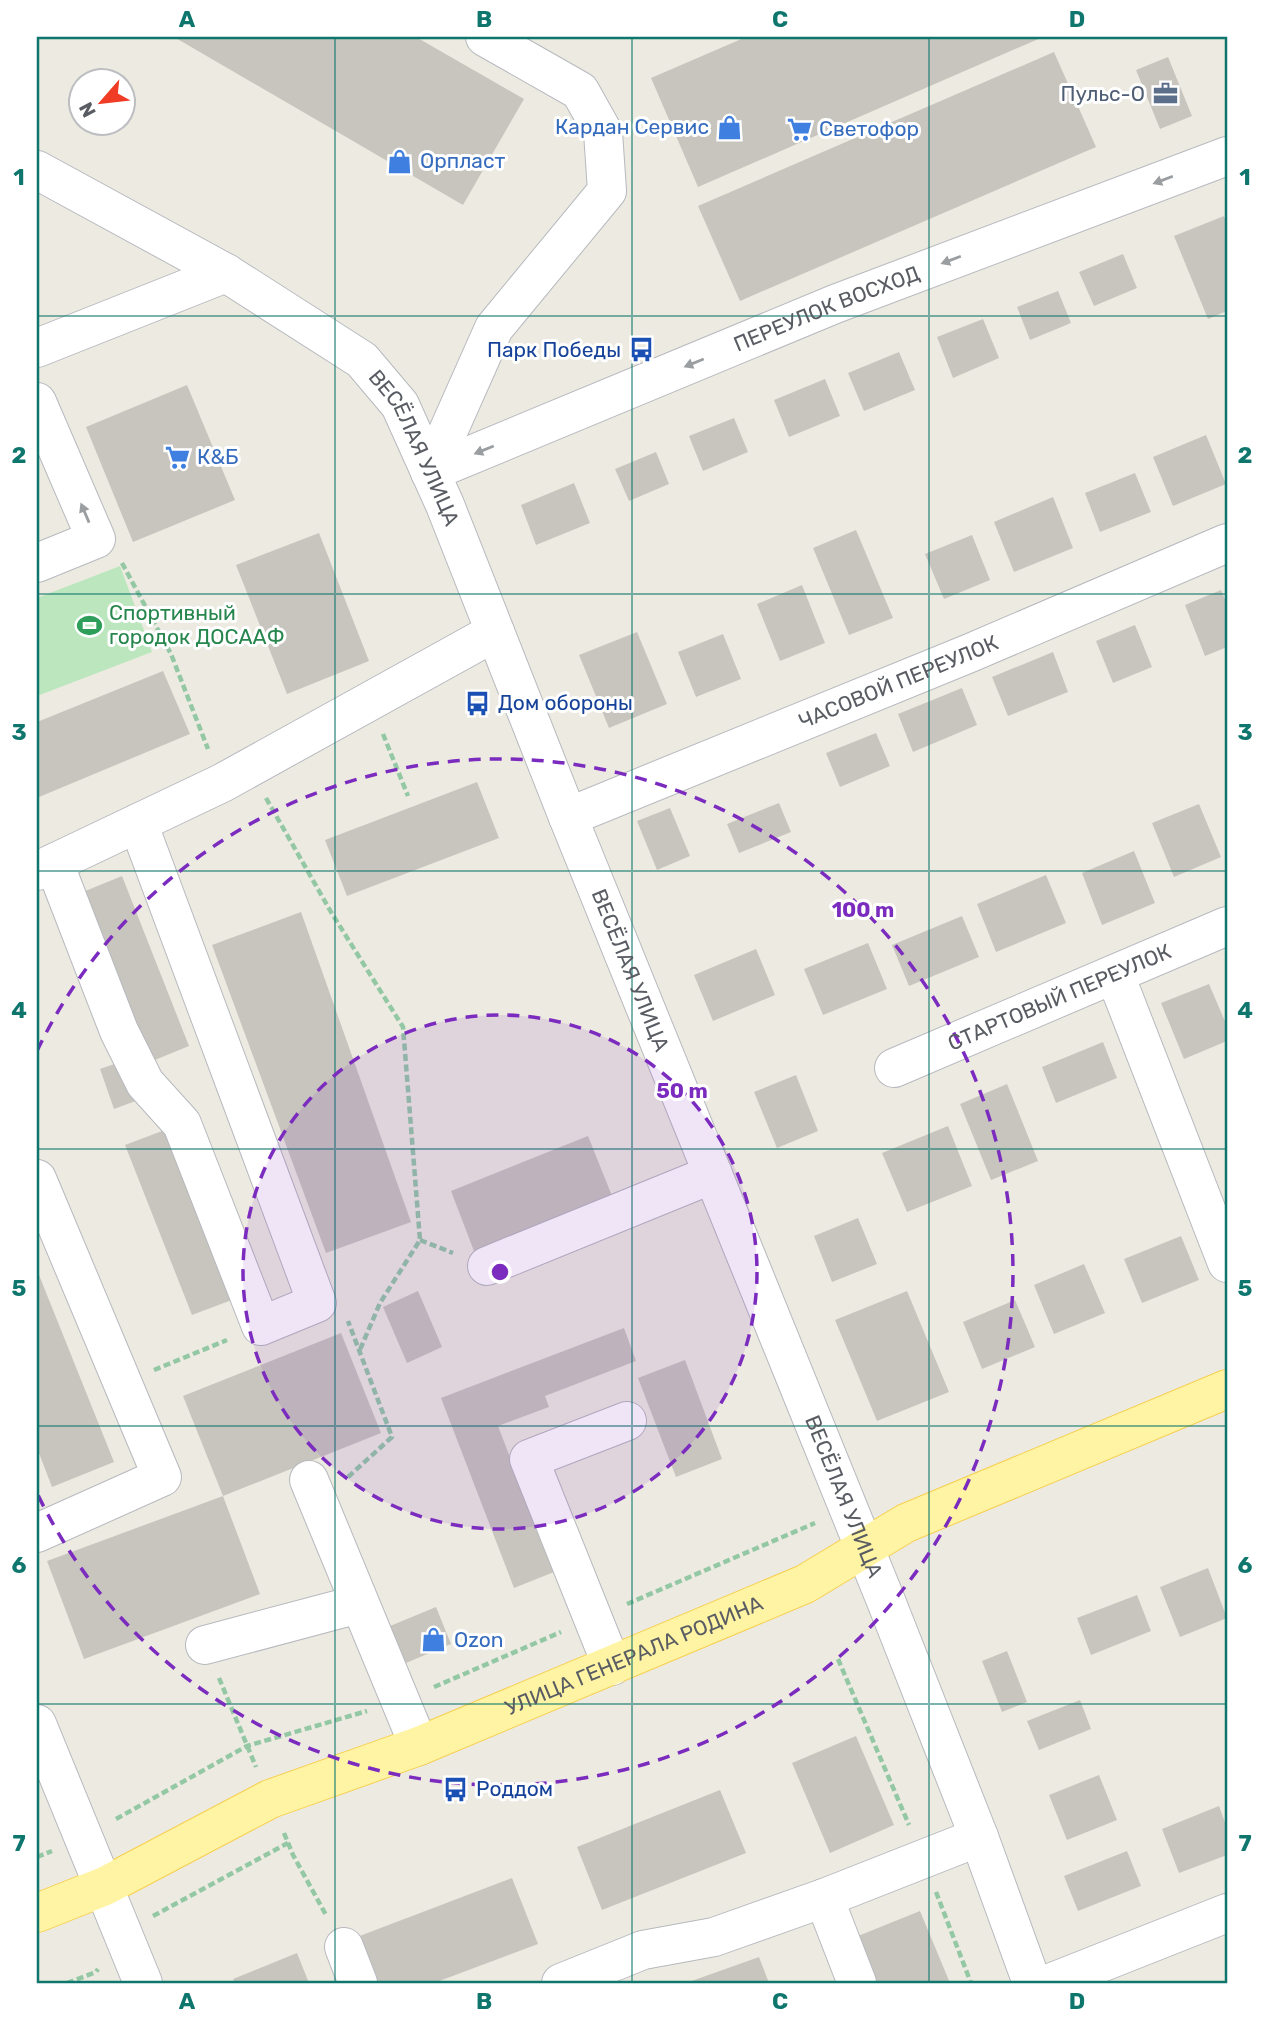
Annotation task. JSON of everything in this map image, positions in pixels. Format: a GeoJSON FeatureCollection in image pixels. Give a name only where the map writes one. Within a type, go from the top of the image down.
{"type":"FeatureCollection","features":[{"type":"Feature","properties":{"kind":"main road","name":"УЛИЦА ГЕНЕРАЛА РОДИНА"},"geometry":{"type":"LineString","coordinates":[[37,1913],[104,1886],[270,1799],[419,1746],[805,1584],[906,1523],[1227,1389]]}},
{"type":"Feature","properties":{"kind":"street"},"geometry":{"type":"LineString","coordinates":[[430,472],[494,328],[607,191],[603,132],[580,91],[485,37]]}},
{"type":"Feature","properties":{"kind":"street","name":"ПЕРЕУЛОК ВОСХОД"},"geometry":{"type":"LineString","coordinates":[[430,472],[835,304],[1227,156]]}},
{"type":"Feature","properties":{"kind":"street","name":"ВЕСЁЛАЯ УЛИЦА"},"geometry":{"type":"LineString","coordinates":[[37,170],[226,274],[362,360],[400,405],[430,472],[849,1508],[979,1838],[1032,1983]]}},
{"type":"Feature","properties":{"kind":"street"},"geometry":{"type":"LineString","coordinates":[[37,348],[226,274]]}},
{"type":"Feature","properties":{"kind":"street"},"geometry":{"type":"LineString","coordinates":[[37,402],[96,539],[37,563]]}},
{"type":"Feature","properties":{"kind":"street","name":"ЧАСОВОЙ ПЕРЕУЛОК"},"geometry":{"type":"LineString","coordinates":[[568,817],[970,653],[1227,543]]}},
{"type":"Feature","properties":{"kind":"street"},"geometry":{"type":"LineString","coordinates":[[138,823],[317,1303],[261,1326],[182,1124],[145,1083],[45,867],[235,776],[495,632]]}},
{"type":"Feature","properties":{"kind":"street","name":"СТАРТОВЫЙ ПЕРЕУЛОК"},"geometry":{"type":"LineString","coordinates":[[894,1068],[1227,926]]}},
{"type":"Feature","properties":{"kind":"street"},"geometry":{"type":"LineString","coordinates":[[1115,975],[1227,1263]]}},
{"type":"Feature","properties":{"kind":"street"},"geometry":{"type":"LineString","coordinates":[[487,1266],[713,1174]]}},
{"type":"Feature","properties":{"kind":"street"},"geometry":{"type":"LineString","coordinates":[[37,1179],[162,1477],[37,1534]]}},
{"type":"Feature","properties":{"kind":"street"},"geometry":{"type":"LineString","coordinates":[[612,1666],[529,1459],[627,1421]]}},
{"type":"Feature","properties":{"kind":"street"},"geometry":{"type":"LineString","coordinates":[[313,1492],[419,1746]]}},
{"type":"Feature","properties":{"kind":"street"},"geometry":{"type":"LineString","coordinates":[[205,1645],[359,1604]]}},
{"type":"Feature","properties":{"kind":"street"},"geometry":{"type":"LineString","coordinates":[[37,1724],[143,1983]]}},
{"type":"Feature","properties":{"kind":"street"},"geometry":{"type":"LineString","coordinates":[[561,1983],[643,1950],[714,1937],[979,1838]]}},
{"type":"Feature","properties":{"kind":"street"},"geometry":{"type":"LineString","coordinates":[[824,1898],[857,1983]]}},
{"type":"Feature","properties":{"kind":"street"},"geometry":{"type":"LineString","coordinates":[[1050,1983],[1227,1913]]}},
{"type":"Feature","properties":{"kind":"street"},"geometry":{"type":"LineString","coordinates":[[344,1947],[358,1983]]}},
{"type":"Feature","properties":{"kind":"path"},"geometry":{"type":"LineString","coordinates":[[96,539],[124,564],[235,776],[331,912],[403,1027],[420,1240],[380,1303],[359,1352]]}},
{"type":"Feature","properties":{"kind":"path"},"geometry":{"type":"LineString","coordinates":[[370,701],[408,796]]}},
{"type":"Feature","properties":{"kind":"path"},"geometry":{"type":"LineString","coordinates":[[313,1492],[392,1437],[337,1294],[317,1303]]}},
{"type":"Feature","properties":{"kind":"path"},"geometry":{"type":"LineString","coordinates":[[122,1383],[261,1326]]}},
{"type":"Feature","properties":{"kind":"path"},"geometry":{"type":"LineString","coordinates":[[37,1857],[84,1838],[247,1746],[399,1702],[849,1508]]}},
{"type":"Feature","properties":{"kind":"path"},"geometry":{"type":"LineString","coordinates":[[205,1645],[288,1843],[344,1947]]}},
{"type":"Feature","properties":{"kind":"path"},"geometry":{"type":"LineString","coordinates":[[838,1659],[923,1859],[971,1983]]}},
{"type":"Feature","properties":{"kind":"path"},"geometry":{"type":"LineString","coordinates":[[67,1983],[96,1972],[123,1932],[288,1843]]}},
{"type":"Feature","properties":{"kind":"green space","name":"Спортивный городок ДОСААФ"},"geometry":{"type":"Polygon","coordinates":[[[120,566],[152,652],[37,696],[37,598],[120,566]]]}},
{"type":"Feature","properties":{"kind":"building"},"geometry":{"type":"Polygon","coordinates":[[[174,37],[416,37],[524,99],[463,205],[174,37]]]}},
{"type":"Feature","properties":{"kind":"building"},"geometry":{"type":"Polygon","coordinates":[[[746,37],[1043,37],[698,187],[651,78],[746,37]]]}},
{"type":"Feature","properties":{"kind":"building"},"geometry":{"type":"Polygon","coordinates":[[[1054,52],[1096,147],[740,301],[698,206],[1054,52]]]}},
{"type":"Feature","properties":{"kind":"building"},"geometry":{"type":"Polygon","coordinates":[[[1168,57],[1192,116],[1160,129],[1136,70],[1168,57]]]}},
{"type":"Feature","properties":{"kind":"building"},"geometry":{"type":"Polygon","coordinates":[[[1224,216],[1227,224],[1227,311],[1208,319],[1174,236],[1224,216]]]}},
{"type":"Feature","properties":{"kind":"building"},"geometry":{"type":"Polygon","coordinates":[[[1123,254],[1137,288],[1094,306],[1079,272],[1123,254]]]}},
{"type":"Feature","properties":{"kind":"building"},"geometry":{"type":"Polygon","coordinates":[[[1058,291],[1071,323],[1030,340],[1017,307],[1058,291]]]}},
{"type":"Feature","properties":{"kind":"building"},"geometry":{"type":"Polygon","coordinates":[[[983,319],[999,358],[953,378],[937,337],[983,319]]]}},
{"type":"Feature","properties":{"kind":"building"},"geometry":{"type":"Polygon","coordinates":[[[899,352],[915,390],[864,411],[848,373],[899,352]]]}},
{"type":"Feature","properties":{"kind":"building"},"geometry":{"type":"Polygon","coordinates":[[[825,379],[840,416],[789,437],[774,400],[825,379]]]}},
{"type":"Feature","properties":{"kind":"building"},"geometry":{"type":"Polygon","coordinates":[[[187,385],[235,500],[133,542],[86,427],[187,385]]]}},
{"type":"Feature","properties":{"kind":"building"},"geometry":{"type":"Polygon","coordinates":[[[734,418],[748,452],[703,471],[689,436],[734,418]]]}},
{"type":"Feature","properties":{"kind":"building"},"geometry":{"type":"Polygon","coordinates":[[[1206,435],[1226,484],[1173,506],[1153,457],[1206,435]]]}},
{"type":"Feature","properties":{"kind":"building"},"geometry":{"type":"Polygon","coordinates":[[[656,452],[669,484],[629,501],[615,469],[656,452]]]}},
{"type":"Feature","properties":{"kind":"building"},"geometry":{"type":"Polygon","coordinates":[[[1135,473],[1151,512],[1100,532],[1085,493],[1135,473]]]}},
{"type":"Feature","properties":{"kind":"building"},"geometry":{"type":"Polygon","coordinates":[[[574,483],[590,523],[536,545],[521,505],[574,483]]]}},
{"type":"Feature","properties":{"kind":"building"},"geometry":{"type":"Polygon","coordinates":[[[1053,497],[1073,548],[1014,572],[994,522],[1053,497]]]}},
{"type":"Feature","properties":{"kind":"building"},"geometry":{"type":"Polygon","coordinates":[[[856,530],[893,618],[849,635],[813,548],[856,530]]]}},
{"type":"Feature","properties":{"kind":"building"},"geometry":{"type":"Polygon","coordinates":[[[319,533],[369,661],[287,694],[236,565],[319,533]]]}},
{"type":"Feature","properties":{"kind":"building"},"geometry":{"type":"Polygon","coordinates":[[[972,535],[990,580],[944,599],[925,554],[972,535]]]}},
{"type":"Feature","properties":{"kind":"building"},"geometry":{"type":"Polygon","coordinates":[[[802,585],[825,643],[780,661],[757,604],[802,585]]]}},
{"type":"Feature","properties":{"kind":"building"},"geometry":{"type":"Polygon","coordinates":[[[1221,590],[1227,604],[1227,647],[1205,656],[1185,605],[1221,590]]]}},
{"type":"Feature","properties":{"kind":"building"},"geometry":{"type":"Polygon","coordinates":[[[1135,625],[1152,667],[1113,683],[1096,641],[1135,625]]]}},
{"type":"Feature","properties":{"kind":"building"},"geometry":{"type":"Polygon","coordinates":[[[637,632],[667,704],[609,728],[579,655],[637,632]]]}},
{"type":"Feature","properties":{"kind":"building"},"geometry":{"type":"Polygon","coordinates":[[[723,634],[741,679],[696,697],[678,652],[723,634]]]}},
{"type":"Feature","properties":{"kind":"building"},"geometry":{"type":"Polygon","coordinates":[[[1053,652],[1068,692],[1008,716],[992,677],[1053,652]]]}},
{"type":"Feature","properties":{"kind":"building"},"geometry":{"type":"Polygon","coordinates":[[[163,671],[190,734],[39,797],[37,722],[163,671]]]}},
{"type":"Feature","properties":{"kind":"building"},"geometry":{"type":"Polygon","coordinates":[[[962,688],[977,725],[913,752],[898,714],[962,688]]]}},
{"type":"Feature","properties":{"kind":"building"},"geometry":{"type":"Polygon","coordinates":[[[876,733],[890,766],[840,787],[826,753],[876,733]]]}},
{"type":"Feature","properties":{"kind":"building"},"geometry":{"type":"Polygon","coordinates":[[[477,782],[499,838],[347,896],[325,840],[477,782]]]}},
{"type":"Feature","properties":{"kind":"building"},"geometry":{"type":"Polygon","coordinates":[[[779,803],[791,832],[739,853],[727,824],[779,803]]]}},
{"type":"Feature","properties":{"kind":"building"},"geometry":{"type":"Polygon","coordinates":[[[1199,804],[1221,857],[1174,877],[1152,823],[1199,804]]]}},
{"type":"Feature","properties":{"kind":"building"},"geometry":{"type":"Polygon","coordinates":[[[670,808],[690,856],[657,870],[637,821],[670,808]]]}},
{"type":"Feature","properties":{"kind":"building"},"geometry":{"type":"Polygon","coordinates":[[[1134,851],[1155,903],[1102,925],[1082,873],[1134,851]]]}},
{"type":"Feature","properties":{"kind":"building"},"geometry":{"type":"Polygon","coordinates":[[[1046,875],[1066,923],[996,952],[977,904],[1046,875]]]}},
{"type":"Feature","properties":{"kind":"building"},"geometry":{"type":"Polygon","coordinates":[[[122,876],[189,1046],[145,1064],[78,894],[122,876]]]}},
{"type":"Feature","properties":{"kind":"building"},"geometry":{"type":"Polygon","coordinates":[[[301,912],[411,1222],[326,1253],[212,945],[301,912]]]}},
{"type":"Feature","properties":{"kind":"building"},"geometry":{"type":"Polygon","coordinates":[[[962,916],[979,957],[909,986],[892,945],[962,916]]]}},
{"type":"Feature","properties":{"kind":"building"},"geometry":{"type":"Polygon","coordinates":[[[868,943],[887,989],[823,1015],[804,969],[868,943]]]}},
{"type":"Feature","properties":{"kind":"building"},"geometry":{"type":"Polygon","coordinates":[[[756,949],[775,995],[713,1021],[694,975],[756,949]]]}},
{"type":"Feature","properties":{"kind":"building"},"geometry":{"type":"Polygon","coordinates":[[[1209,984],[1227,1026],[1227,1041],[1184,1059],[1161,1003],[1209,984]]]}},
{"type":"Feature","properties":{"kind":"building"},"geometry":{"type":"Polygon","coordinates":[[[1103,1042],[1117,1078],[1056,1103],[1042,1067],[1103,1042]]]}},
{"type":"Feature","properties":{"kind":"building"},"geometry":{"type":"Polygon","coordinates":[[[126,1060],[141,1099],[114,1109],[100,1069],[126,1060]]]}},
{"type":"Feature","properties":{"kind":"building"},"geometry":{"type":"Polygon","coordinates":[[[796,1075],[818,1131],[777,1148],[754,1092],[796,1075]]]}},
{"type":"Feature","properties":{"kind":"building"},"geometry":{"type":"Polygon","coordinates":[[[1007,1084],[1038,1161],[991,1180],[960,1104],[1007,1084]]]}},
{"type":"Feature","properties":{"kind":"building"},"geometry":{"type":"Polygon","coordinates":[[[948,1126],[972,1186],[907,1212],[882,1153],[948,1126]]]}},
{"type":"Feature","properties":{"kind":"building"},"geometry":{"type":"Polygon","coordinates":[[[170,1128],[237,1298],[192,1315],[125,1145],[170,1128]]]}},
{"type":"Feature","properties":{"kind":"building"},"geometry":{"type":"Polygon","coordinates":[[[588,1136],[612,1196],[474,1251],[451,1191],[588,1136]]]}},
{"type":"Feature","properties":{"kind":"building"},"geometry":{"type":"Polygon","coordinates":[[[858,1218],[877,1264],[832,1282],[814,1236],[858,1218]]]}},
{"type":"Feature","properties":{"kind":"building"},"geometry":{"type":"Polygon","coordinates":[[[1181,1236],[1199,1280],[1142,1303],[1124,1259],[1181,1236]]]}},
{"type":"Feature","properties":{"kind":"building"},"geometry":{"type":"Polygon","coordinates":[[[1084,1264],[1105,1313],[1054,1334],[1034,1285],[1084,1264]]]}},
{"type":"Feature","properties":{"kind":"building"},"geometry":{"type":"Polygon","coordinates":[[[37,1270],[114,1462],[52,1487],[37,1448],[37,1270]]]}},
{"type":"Feature","properties":{"kind":"building"},"geometry":{"type":"Polygon","coordinates":[[[418,1291],[442,1347],[407,1363],[383,1307],[418,1291]]]}},
{"type":"Feature","properties":{"kind":"building"},"geometry":{"type":"Polygon","coordinates":[[[907,1291],[949,1392],[877,1421],[835,1320],[907,1291]]]}},
{"type":"Feature","properties":{"kind":"building"},"geometry":{"type":"Polygon","coordinates":[[[1015,1300],[1035,1347],[982,1369],[963,1322],[1015,1300]]]}},
{"type":"Feature","properties":{"kind":"building"},"geometry":{"type":"Polygon","coordinates":[[[624,1328],[636,1361],[545,1396],[549,1407],[498,1426],[554,1572],[514,1588],[441,1398],[624,1328]]]}},
{"type":"Feature","properties":{"kind":"building"},"geometry":{"type":"Polygon","coordinates":[[[341,1333],[381,1433],[223,1496],[183,1396],[341,1333]]]}},
{"type":"Feature","properties":{"kind":"building"},"geometry":{"type":"Polygon","coordinates":[[[685,1360],[722,1459],[676,1477],[638,1378],[685,1360]]]}},
{"type":"Feature","properties":{"kind":"building"},"geometry":{"type":"Polygon","coordinates":[[[223,1496],[260,1594],[84,1659],[47,1561],[223,1496]]]}},
{"type":"Feature","properties":{"kind":"building"},"geometry":{"type":"Polygon","coordinates":[[[1208,1568],[1227,1618],[1180,1637],[1160,1587],[1208,1568]]]}},
{"type":"Feature","properties":{"kind":"building"},"geometry":{"type":"Polygon","coordinates":[[[1137,1595],[1151,1631],[1091,1655],[1077,1618],[1137,1595]]]}},
{"type":"Feature","properties":{"kind":"building"},"geometry":{"type":"Polygon","coordinates":[[[436,1607],[451,1644],[406,1663],[390,1626],[436,1607]]]}},
{"type":"Feature","properties":{"kind":"building"},"geometry":{"type":"Polygon","coordinates":[[[1007,1651],[1027,1702],[1002,1712],[982,1661],[1007,1651]]]}},
{"type":"Feature","properties":{"kind":"building"},"geometry":{"type":"Polygon","coordinates":[[[1080,1700],[1091,1729],[1039,1750],[1027,1721],[1080,1700]]]}},
{"type":"Feature","properties":{"kind":"building"},"geometry":{"type":"Polygon","coordinates":[[[856,1736],[894,1825],[830,1853],[792,1763],[856,1736]]]}},
{"type":"Feature","properties":{"kind":"building"},"geometry":{"type":"Polygon","coordinates":[[[1099,1775],[1117,1820],[1067,1840],[1049,1795],[1099,1775]]]}},
{"type":"Feature","properties":{"kind":"building"},"geometry":{"type":"Polygon","coordinates":[[[720,1790],[746,1853],[602,1910],[577,1847],[720,1790]]]}},
{"type":"Feature","properties":{"kind":"building"},"geometry":{"type":"Polygon","coordinates":[[[1219,1806],[1227,1828],[1227,1855],[1179,1873],[1162,1829],[1219,1806]]]}},
{"type":"Feature","properties":{"kind":"building"},"geometry":{"type":"Polygon","coordinates":[[[1127,1851],[1141,1886],[1078,1911],[1064,1876],[1127,1851]]]}},
{"type":"Feature","properties":{"kind":"building"},"geometry":{"type":"Polygon","coordinates":[[[512,1878],[538,1944],[434,1983],[375,1983],[357,1937],[512,1878]]]}},
{"type":"Feature","properties":{"kind":"building"},"geometry":{"type":"Polygon","coordinates":[[[920,1911],[950,1983],[877,1983],[858,1936],[920,1911]]]}},
{"type":"Feature","properties":{"kind":"building"},"geometry":{"type":"Polygon","coordinates":[[[297,1953],[309,1983],[235,1983],[233,1979],[297,1953]]]}},
{"type":"Feature","properties":{"kind":"building"},"geometry":{"type":"Polygon","coordinates":[[[759,1957],[769,1983],[686,1983],[759,1957]]]}},
{"type":"Feature","properties":{"kind":"place","name":"Пульс-О"},"geometry":{"type":"Point","coordinates":[1165,94]}},
{"type":"Feature","properties":{"kind":"place","name":"Кардан Сервис"},"geometry":{"type":"Point","coordinates":[729,127]}},
{"type":"Feature","properties":{"kind":"place","name":"Светофор"},"geometry":{"type":"Point","coordinates":[799,129]}},
{"type":"Feature","properties":{"kind":"place","name":"Орпласт"},"geometry":{"type":"Point","coordinates":[400,161]}},
{"type":"Feature","properties":{"kind":"place","name":"Парк Победы"},"geometry":{"type":"Point","coordinates":[641,350]}},
{"type":"Feature","properties":{"kind":"place","name":"К&Б"},"geometry":{"type":"Point","coordinates":[177,457]}},
{"type":"Feature","properties":{"kind":"place","name":"Спортивный городок ДОСААФ"},"geometry":{"type":"Point","coordinates":[89,625]}},
{"type":"Feature","properties":{"kind":"place","name":"Дом обороны"},"geometry":{"type":"Point","coordinates":[478,703]}},
{"type":"Feature","properties":{"kind":"place","name":"Ozon"},"geometry":{"type":"Point","coordinates":[434,1640]}},
{"type":"Feature","properties":{"kind":"place","name":"Роддом"},"geometry":{"type":"Point","coordinates":[456,1789]}}]}
